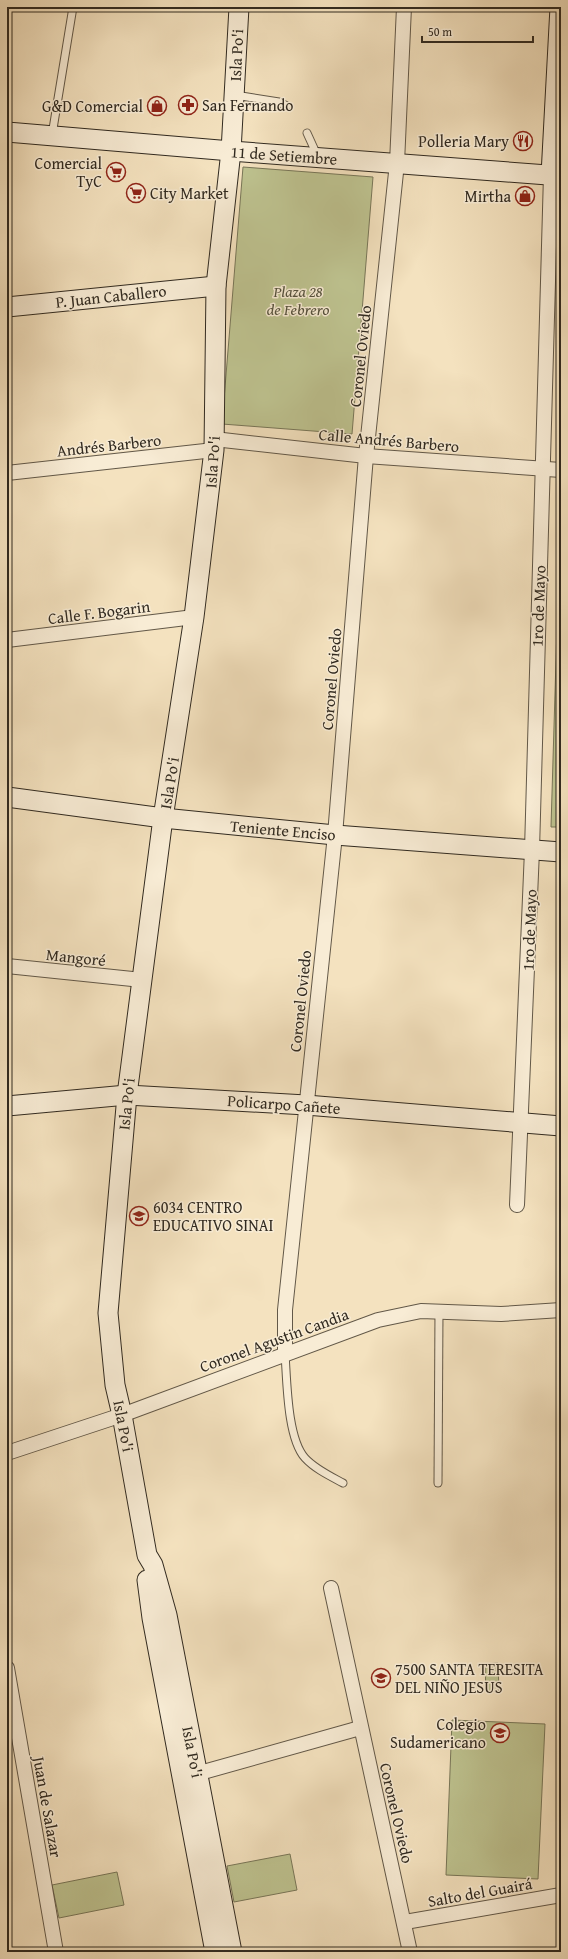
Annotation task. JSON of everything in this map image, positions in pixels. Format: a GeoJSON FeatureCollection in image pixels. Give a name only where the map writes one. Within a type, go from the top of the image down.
{"type":"FeatureCollection","features":[{"type":"Feature","properties":{"kind":"street","name":"Isla Po'i"},"geometry":{"type":"LineString","coordinates":[[215,1952],[167,1614],[153,1566],[147,1555],[122,1415],[115,1385],[108,1313],[127,1095],[163,818],[194,617],[214,444],[216,286],[231,152],[239,7]]}},
{"type":"Feature","properties":{"kind":"street","name":"Coronel Oviedo"},"geometry":{"type":"LineString","coordinates":[[285,1354],[285,1310],[335,835],[366,456],[397,163],[404,7]]}},
{"type":"Feature","properties":{"kind":"street","name":"1ro de Mayo"},"geometry":{"type":"LineString","coordinates":[[517,1205],[532,850],[542,469],[556,176],[560,7]]}},
{"type":"Feature","properties":{"kind":"street","name":"11 de Setiembre"},"geometry":{"type":"LineString","coordinates":[[7,132],[231,152],[318,157],[556,176]]}},
{"type":"Feature","properties":{"kind":"street","name":"P. Juan Caballero"},"geometry":{"type":"LineString","coordinates":[[7,307],[216,286]]}},
{"type":"Feature","properties":{"kind":"street","name":"Calle Andrés Barbero"},"geometry":{"type":"LineString","coordinates":[[214,444],[561,470]]}},
{"type":"Feature","properties":{"kind":"street","name":"Andrés Barbero"},"geometry":{"type":"LineString","coordinates":[[7,473],[214,444]]}},
{"type":"Feature","properties":{"kind":"street","name":"Calle F. Bogarin"},"geometry":{"type":"LineString","coordinates":[[7,640],[194,617]]}},
{"type":"Feature","properties":{"kind":"street","name":"Teniente Enciso"},"geometry":{"type":"LineString","coordinates":[[7,796],[163,818],[335,835],[561,852]]}},
{"type":"Feature","properties":{"kind":"street","name":"Mangoré"},"geometry":{"type":"LineString","coordinates":[[7,966],[142,980]]}},
{"type":"Feature","properties":{"kind":"street","name":"Policarpo Cañete"},"geometry":{"type":"LineString","coordinates":[[7,1106],[127,1095],[306,1105],[561,1126]]}},
{"type":"Feature","properties":{"kind":"street","name":"Coronel Agustin Candia"},"geometry":{"type":"LineString","coordinates":[[7,1453],[122,1415],[378,1320],[421,1312],[439,1311],[501,1314],[561,1310]]}},
{"type":"Feature","properties":{"kind":"street","name":"Coronel Oviedo"},"geometry":{"type":"LineString","coordinates":[[331,1588],[360,1728],[405,1922],[410,1952]]}},
{"type":"Feature","properties":{"kind":"street","name":"Juan de Salazar"},"geometry":{"type":"LineString","coordinates":[[7,1668],[56,1952]]}},
{"type":"Feature","properties":{"kind":"street"},"geometry":{"type":"LineString","coordinates":[[190,1776],[360,1728]]}},
{"type":"Feature","properties":{"kind":"street","name":"Isla Po'i"},"geometry":{"type":"LineString","coordinates":[[190,1776],[232,1952]]}},
{"type":"Feature","properties":{"kind":"street","name":"Salto del Guairá"},"geometry":{"type":"LineString","coordinates":[[405,1922],[561,1895]]}},
{"type":"Feature","properties":{"kind":"lane"},"geometry":{"type":"LineString","coordinates":[[52,136],[73,7]]}},
{"type":"Feature","properties":{"kind":"lane"},"geometry":{"type":"LineString","coordinates":[[234,95],[279,102],[287,106]]}},
{"type":"Feature","properties":{"kind":"lane"},"geometry":{"type":"LineString","coordinates":[[307,134],[318,157]]}},
{"type":"Feature","properties":{"kind":"lane"},"geometry":{"type":"LineString","coordinates":[[438,1483],[439,1311]]}},
{"type":"Feature","properties":{"kind":"lane"},"geometry":{"type":"LineString","coordinates":[[285,1354],[289,1412],[295,1440],[304,1458],[324,1474],[343,1483]]}},
{"type":"Feature","properties":{"kind":"green space","name":"Plaza 28 de Febrero"},"geometry":{"type":"Polygon","coordinates":[[[243,167],[373,177],[352,434],[222,424],[243,167]]]}},
{"type":"Feature","properties":{"kind":"green space"},"geometry":{"type":"Polygon","coordinates":[[[561,492],[561,827],[551,827],[561,492]]]}},
{"type":"Feature","properties":{"kind":"green space"},"geometry":{"type":"Polygon","coordinates":[[[498,1663],[499,1691],[486,1692],[485,1664],[498,1663]]]}},
{"type":"Feature","properties":{"kind":"green space"},"geometry":{"type":"Polygon","coordinates":[[[452,1720],[545,1724],[538,1879],[446,1875],[452,1720]]]}},
{"type":"Feature","properties":{"kind":"green space"},"geometry":{"type":"Polygon","coordinates":[[[290,1854],[297,1890],[234,1902],[227,1866],[290,1854]]]}},
{"type":"Feature","properties":{"kind":"green space"},"geometry":{"type":"Polygon","coordinates":[[[117,1872],[124,1905],[59,1918],[52,1885],[117,1872]]]}},
{"type":"Feature","properties":{"kind":"place","name":"San Fernando"},"geometry":{"type":"Point","coordinates":[188,105]}},
{"type":"Feature","properties":{"kind":"place","name":"G&D Comercial"},"geometry":{"type":"Point","coordinates":[157,106]}},
{"type":"Feature","properties":{"kind":"place","name":"Polleria Mary"},"geometry":{"type":"Point","coordinates":[523,141]}},
{"type":"Feature","properties":{"kind":"place","name":"Comercial TyC"},"geometry":{"type":"Point","coordinates":[116,172]}},
{"type":"Feature","properties":{"kind":"place","name":"City Market"},"geometry":{"type":"Point","coordinates":[136,193]}},
{"type":"Feature","properties":{"kind":"place","name":"Mirtha"},"geometry":{"type":"Point","coordinates":[525,196]}},
{"type":"Feature","properties":{"kind":"place","name":"6034 CENTRO EDUCATIVO SINAI"},"geometry":{"type":"Point","coordinates":[139,1216]}},
{"type":"Feature","properties":{"kind":"place","name":"7500 SANTA TERESITA DEL NIÑO JESUS"},"geometry":{"type":"Point","coordinates":[381,1678]}},
{"type":"Feature","properties":{"kind":"place","name":"Colegio Sudamericano"},"geometry":{"type":"Point","coordinates":[500,1733]}}]}
